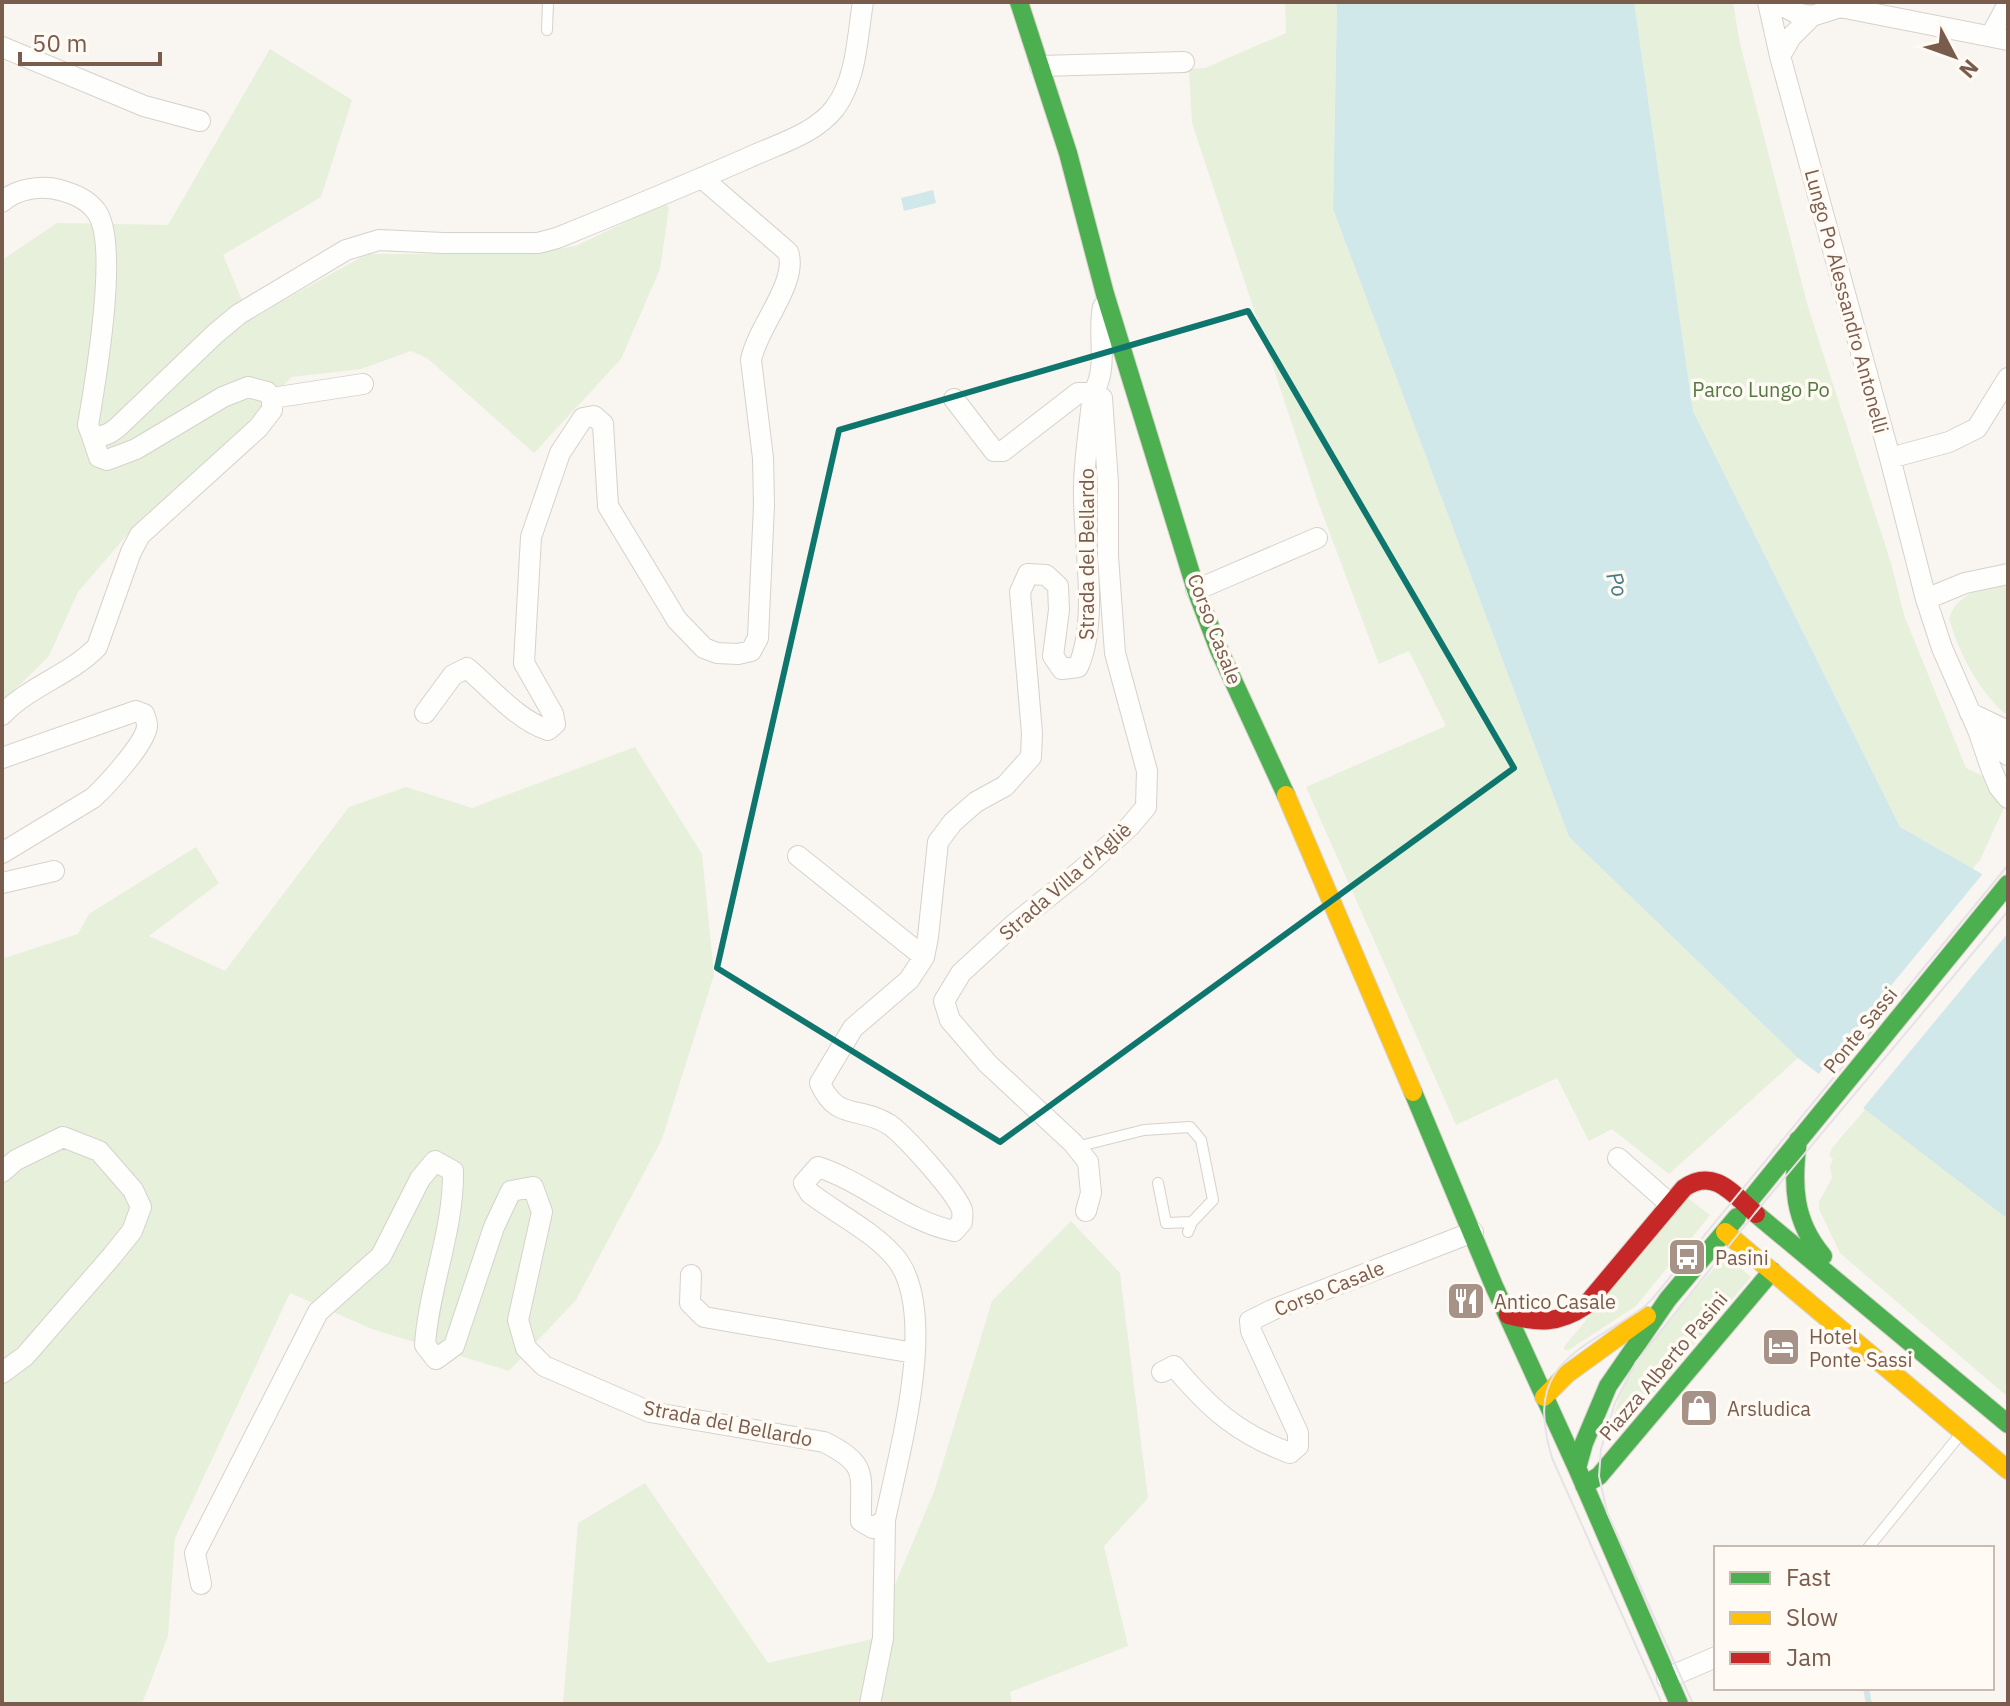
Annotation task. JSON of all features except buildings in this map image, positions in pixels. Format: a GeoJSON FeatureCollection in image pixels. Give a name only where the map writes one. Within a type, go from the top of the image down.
{"type":"FeatureCollection","features":[{"type":"Feature","properties":{"kind":"main road","name":"Corso Casale"},"geometry":{"type":"LineString","coordinates":[[1019,2],[1068,153],[1105,294],[1196,590],[1219,650],[1286,794],[1494,1286],[1581,1476],[1679,1704]]}},
{"type":"Feature","properties":{"kind":"main road","name":"Ponte Sassi"},"geometry":{"type":"LineString","coordinates":[[1746,1205],[2008,884]]}},
{"type":"Feature","properties":{"kind":"main road"},"geometry":{"type":"LineString","coordinates":[[1800,1137],[1794,1168],[1796,1211],[1807,1240],[1869,1295],[1903,1337]]}},
{"type":"Feature","properties":{"kind":"main road"},"geometry":{"type":"LineString","coordinates":[[1508,1315],[1534,1322],[1566,1320],[1585,1306],[1670,1204],[1694,1180],[1705,1178],[1716,1181],[1746,1205],[2008,1424]]}},
{"type":"Feature","properties":{"kind":"main road","name":"Piazza Alberto Pasini"},"geometry":{"type":"LineString","coordinates":[[1746,1205],[1668,1299],[1636,1350],[1608,1386],[1595,1418],[1581,1476],[1599,1476],[1772,1271]]}},
{"type":"Feature","properties":{"kind":"main road"},"geometry":{"type":"LineString","coordinates":[[1725,1232],[2008,1470]]}},
{"type":"Feature","properties":{"kind":"main road","name":"Piazza Alberto Pasini"},"geometry":{"type":"LineString","coordinates":[[1544,1397],[1567,1374],[1621,1337],[1668,1299]]}},
{"type":"Feature","properties":{"kind":"main road","name":"Piazza Alberto Pasini"},"geometry":{"type":"LineString","coordinates":[[1544,1397],[1619,1370]]}},
{"type":"Feature","properties":{"kind":"street"},"geometry":{"type":"LineString","coordinates":[[92,436],[109,434],[119,426],[239,314],[346,250],[379,240],[538,243],[702,178],[808,131],[833,110],[843,95],[853,69],[863,2]]}},
{"type":"Feature","properties":{"kind":"street","name":"Lungo Po Alessandro Antonelli"},"geometry":{"type":"LineString","coordinates":[[1768,2],[1926,599],[1942,648],[1991,768],[1999,787],[2008,798]]}},
{"type":"Feature","properties":{"kind":"street"},"geometry":{"type":"LineString","coordinates":[[1775,2],[1796,13],[1812,16]]}},
{"type":"Feature","properties":{"kind":"street"},"geometry":{"type":"LineString","coordinates":[[1780,56],[1791,37],[1812,16],[1837,4],[2000,38],[2008,4]]}},
{"type":"Feature","properties":{"kind":"street"},"geometry":{"type":"LineString","coordinates":[[2,47],[144,106],[200,121]]}},
{"type":"Feature","properties":{"kind":"street"},"geometry":{"type":"LineString","coordinates":[[1040,66],[1184,62]]}},
{"type":"Feature","properties":{"kind":"street"},"geometry":{"type":"LineString","coordinates":[[425,713],[453,675],[467,668],[538,726],[548,730],[555,724],[553,714],[524,663],[531,537],[560,453],[583,418],[594,416],[603,424],[604,482],[608,506],[677,620],[704,648],[717,653],[751,651],[758,638],[763,458],[751,360],[754,345],[785,286],[791,260],[788,252],[702,178]]}},
{"type":"Feature","properties":{"kind":"street"},"geometry":{"type":"LineString","coordinates":[[2,715],[97,647],[140,535],[258,428],[272,410],[272,398],[267,392],[248,387],[223,397],[136,449],[107,460],[99,457],[88,425],[107,275],[106,236],[98,212],[80,196],[56,189],[6,196]]}},
{"type":"Feature","properties":{"kind":"street","name":"Strada del Bellardo"},"geometry":{"type":"LineString","coordinates":[[924,957],[938,842],[953,822],[976,802],[1005,786],[1031,757],[1032,733],[1020,592],[1028,574],[1046,575],[1058,586],[1059,610],[1053,656],[1062,669],[1078,667],[1087,648],[1084,485],[1101,362],[1100,320],[1105,294]]}},
{"type":"Feature","properties":{"kind":"street"},"geometry":{"type":"LineString","coordinates":[[1890,458],[1949,442],[1977,428],[2008,378]]}},
{"type":"Feature","properties":{"kind":"street"},"geometry":{"type":"LineString","coordinates":[[272,398],[363,384]]}},
{"type":"Feature","properties":{"kind":"street"},"geometry":{"type":"LineString","coordinates":[[954,399],[994,451],[1003,451],[1078,393],[1096,389]]}},
{"type":"Feature","properties":{"kind":"street","name":"Strada Villa d'Agliè"},"geometry":{"type":"LineString","coordinates":[[1086,1211],[1091,1193],[1088,1162],[988,1064],[950,1020],[944,1001],[961,973],[1012,926],[1083,869],[1146,807],[1147,771],[1115,653],[1103,413],[1096,389]]}},
{"type":"Feature","properties":{"kind":"street"},"geometry":{"type":"LineString","coordinates":[[1196,590],[1317,538]]}},
{"type":"Feature","properties":{"kind":"street"},"geometry":{"type":"LineString","coordinates":[[1926,599],[1965,583],[2008,574]]}},
{"type":"Feature","properties":{"kind":"street"},"geometry":{"type":"LineString","coordinates":[[2,758],[136,711],[144,714],[148,724],[145,735],[106,787],[2,853]]}},
{"type":"Feature","properties":{"kind":"street"},"geometry":{"type":"LineString","coordinates":[[1974,722],[2008,731]]}},
{"type":"Feature","properties":{"kind":"street","name":"Lungo Po Alessandro Antonelli"},"geometry":{"type":"LineString","coordinates":[[1974,722],[2008,755]]}},
{"type":"Feature","properties":{"kind":"street"},"geometry":{"type":"LineString","coordinates":[[798,856],[924,957],[909,980],[853,1028],[820,1083],[827,1098],[838,1108],[865,1113],[890,1126],[928,1161],[962,1210],[962,1222],[954,1231],[936,1227],[843,1175],[818,1167],[804,1183],[810,1193],[865,1231],[894,1257],[906,1277],[913,1303],[914,1353],[910,1406],[885,1520],[883,1638],[870,1704]]}},
{"type":"Feature","properties":{"kind":"street"},"geometry":{"type":"LineString","coordinates":[[2,883],[54,871]]}},
{"type":"Feature","properties":{"kind":"street"},"geometry":{"type":"LineString","coordinates":[[2,1172],[16,1160],[63,1137],[99,1151],[133,1190],[141,1207],[132,1231],[112,1256],[25,1356],[2,1373]]}},
{"type":"Feature","properties":{"kind":"street"},"geometry":{"type":"LineString","coordinates":[[1618,1158],[1670,1204]]}},
{"type":"Feature","properties":{"kind":"street","name":"Strada del Bellardo"},"geometry":{"type":"LineString","coordinates":[[201,1584],[195,1553],[318,1312],[381,1256],[420,1179],[435,1161],[453,1171],[454,1201],[428,1311],[425,1345],[436,1359],[454,1346],[494,1227],[511,1191],[533,1187],[542,1212],[518,1320],[526,1348],[544,1366],[650,1412],[824,1442],[850,1455],[861,1472],[861,1521],[873,1528],[885,1520]]}},
{"type":"Feature","properties":{"kind":"street","name":"Corso Casale"},"geometry":{"type":"LineString","coordinates":[[1162,1372],[1174,1366],[1204,1403],[1260,1442],[1290,1453],[1298,1446],[1298,1433],[1251,1331],[1250,1321],[1286,1304],[1473,1232]]}},
{"type":"Feature","properties":{"kind":"street"},"geometry":{"type":"LineString","coordinates":[[691,1275],[690,1303],[704,1317],[914,1353]]}},
{"type":"Feature","properties":{"kind":"street"},"geometry":{"type":"LineString","coordinates":[[1667,1678],[1714,1658]]}},
{"type":"Feature","properties":{"kind":"lane"},"geometry":{"type":"LineString","coordinates":[[547,30],[548,2]]}},
{"type":"Feature","properties":{"kind":"lane"},"geometry":{"type":"LineString","coordinates":[[1076,1147],[1144,1130],[1190,1127],[1201,1140],[1213,1200],[1190,1227],[1166,1223],[1158,1183]]}},
{"type":"Feature","properties":{"kind":"lane"},"geometry":{"type":"LineString","coordinates":[[1870,1546],[1963,1431]]}},
{"type":"Feature","properties":{"kind":"highlighted area"},"geometry":{"type":"Polygon","coordinates":[[[1248,311],[1514,768],[1000,1142],[717,968],[839,430],[1248,311]]]}},
{"type":"Feature","properties":{"kind":"green space"},"geometry":{"type":"Polygon","coordinates":[[[1285,2],[1337,2],[1333,209],[1569,837],[1798,1058],[1669,1174],[1612,1129],[1589,1141],[1557,1078],[1456,1125],[1306,787],[1446,726],[1409,651],[1379,664],[1316,496],[1192,123],[1189,69],[1205,68],[1286,33],[1285,2]]]}},
{"type":"Feature","properties":{"kind":"green space","name":"Parco Lungo Po"},"geometry":{"type":"Polygon","coordinates":[[[1634,2],[1733,2],[1740,44],[1808,307],[1891,563],[1904,615],[1966,768],[1987,778],[2008,799],[1980,860],[1972,869],[1900,827],[1693,411],[1634,2]]]}},
{"type":"Feature","properties":{"kind":"green space"},"geometry":{"type":"Polygon","coordinates":[[[270,49],[352,100],[321,197],[223,255],[250,319],[367,254],[526,254],[576,246],[665,203],[669,208],[660,269],[621,359],[534,453],[427,358],[411,351],[361,369],[291,377],[247,427],[139,521],[78,592],[49,656],[2,702],[2,260],[57,223],[168,225],[270,49]]]}},
{"type":"Feature","properties":{"kind":"green space"},"geometry":{"type":"Polygon","coordinates":[[[2008,583],[2008,716],[1988,696],[1972,672],[1949,619],[1965,597],[1981,589],[2008,583]]]}},
{"type":"Feature","properties":{"kind":"green space"},"geometry":{"type":"Polygon","coordinates":[[[635,747],[702,854],[714,975],[662,1139],[576,1300],[509,1371],[372,1329],[290,1293],[175,1538],[168,1636],[142,1704],[2,1704],[2,959],[78,934],[89,914],[196,847],[219,883],[149,936],[225,971],[349,807],[406,787],[472,808],[635,747]]]}},
{"type":"Feature","properties":{"kind":"green space"},"geometry":{"type":"Polygon","coordinates":[[[1877,1096],[2008,1180],[2008,1397],[1840,1253],[1819,1209],[1819,1202],[1832,1178],[1830,1167],[1833,1159],[1829,1155],[1832,1148],[1877,1096]]]}},
{"type":"Feature","properties":{"kind":"green space"},"geometry":{"type":"Polygon","coordinates":[[[1688,1198],[1710,1215],[1636,1306],[1567,1351],[1563,1348],[1688,1198]]]}},
{"type":"Feature","properties":{"kind":"green space"},"geometry":{"type":"Polygon","coordinates":[[[1071,1221],[1120,1273],[1148,1498],[1104,1546],[1128,1646],[1010,1692],[1012,1704],[563,1704],[578,1523],[645,1483],[768,1663],[872,1639],[934,1492],[992,1301],[1071,1221]]]}},
{"type":"Feature","properties":{"kind":"green space"},"geometry":{"type":"Polygon","coordinates":[[[1725,1255],[1751,1277],[1630,1420],[1617,1422],[1613,1419],[1620,1397],[1644,1353],[1725,1255]]]}},
{"type":"Feature","properties":{"kind":"water","name":"Po"},"geometry":{"type":"Polygon","coordinates":[[[1337,2],[1634,2],[1693,411],[1900,827],[2008,889],[2008,1219],[1798,1058],[1569,837],[1333,209],[1337,2]]]}},
{"type":"Feature","properties":{"kind":"water"},"geometry":{"type":"Polygon","coordinates":[[[933,190],[936,203],[904,211],[901,198],[933,190]]]}},
{"type":"Feature","properties":{"kind":"pier"},"geometry":{"type":"Polygon","coordinates":[[[1985,871],[2008,884],[2008,933],[1860,1112],[1816,1077],[1985,871]]]}},
{"type":"Feature","properties":{"kind":"waterway"},"geometry":{"type":"LineString","coordinates":[[1866,1690],[1869,1704]]}},
{"type":"Feature","properties":{"kind":"tram line"},"geometry":{"type":"LineString","coordinates":[[1662,1704],[1552,1458],[1545,1426],[1545,1401],[1551,1381],[1577,1351],[1643,1308],[1653,1298],[2008,865]]}},
{"type":"Feature","properties":{"kind":"tram line"},"geometry":{"type":"LineString","coordinates":[[1693,1704],[1607,1512],[1599,1476],[1601,1449],[1615,1403],[1636,1362],[1755,1213],[2008,911]]}},
{"type":"Feature","properties":{"kind":"traffic: fast"},"geometry":{"type":"LineString","coordinates":[[1019,2],[1068,153],[1105,294],[1196,590],[1219,650],[1286,795]]}},
{"type":"Feature","properties":{"kind":"traffic: fast"},"geometry":{"type":"LineString","coordinates":[[1746,1205],[2008,884]]}},
{"type":"Feature","properties":{"kind":"traffic: fast"},"geometry":{"type":"LineString","coordinates":[[1413,1092],[1494,1286],[1679,1704]]}},
{"type":"Feature","properties":{"kind":"traffic: fast"},"geometry":{"type":"LineString","coordinates":[[1798,1140],[1795,1187],[1800,1216],[1823,1256]]}},
{"type":"Feature","properties":{"kind":"traffic: fast"},"geometry":{"type":"LineString","coordinates":[[1756,1214],[2008,1424]]}},
{"type":"Feature","properties":{"kind":"traffic: fast"},"geometry":{"type":"LineString","coordinates":[[1577,1468],[1608,1386],[1668,1299],[1737,1217]]}},
{"type":"Feature","properties":{"kind":"traffic: fast"},"geometry":{"type":"LineString","coordinates":[[1584,1485],[1599,1476],[1772,1271]]}},
{"type":"Feature","properties":{"kind":"traffic: slow"},"geometry":{"type":"LineString","coordinates":[[1286,795],[1413,1092]]}},
{"type":"Feature","properties":{"kind":"traffic: slow"},"geometry":{"type":"LineString","coordinates":[[1725,1232],[2008,1470]]}},
{"type":"Feature","properties":{"kind":"traffic: slow"},"geometry":{"type":"LineString","coordinates":[[1544,1397],[1567,1374],[1647,1316]]}},
{"type":"Feature","properties":{"kind":"traffic: jam"},"geometry":{"type":"LineString","coordinates":[[1508,1315],[1529,1320],[1557,1319],[1585,1306],[1684,1188],[1695,1182],[1705,1180],[1723,1186],[1756,1214]]}},
{"type":"Feature","properties":{"kind":"place","name":"Pasini"},"geometry":{"type":"Point","coordinates":[1687,1257]}},
{"type":"Feature","properties":{"kind":"place","name":"Antico Casale"},"geometry":{"type":"Point","coordinates":[1466,1301]}},
{"type":"Feature","properties":{"kind":"place","name":"Hotel Ponte Sassi"},"geometry":{"type":"Point","coordinates":[1781,1347]}},
{"type":"Feature","properties":{"kind":"place","name":"Arsludica"},"geometry":{"type":"Point","coordinates":[1699,1408]}}]}
